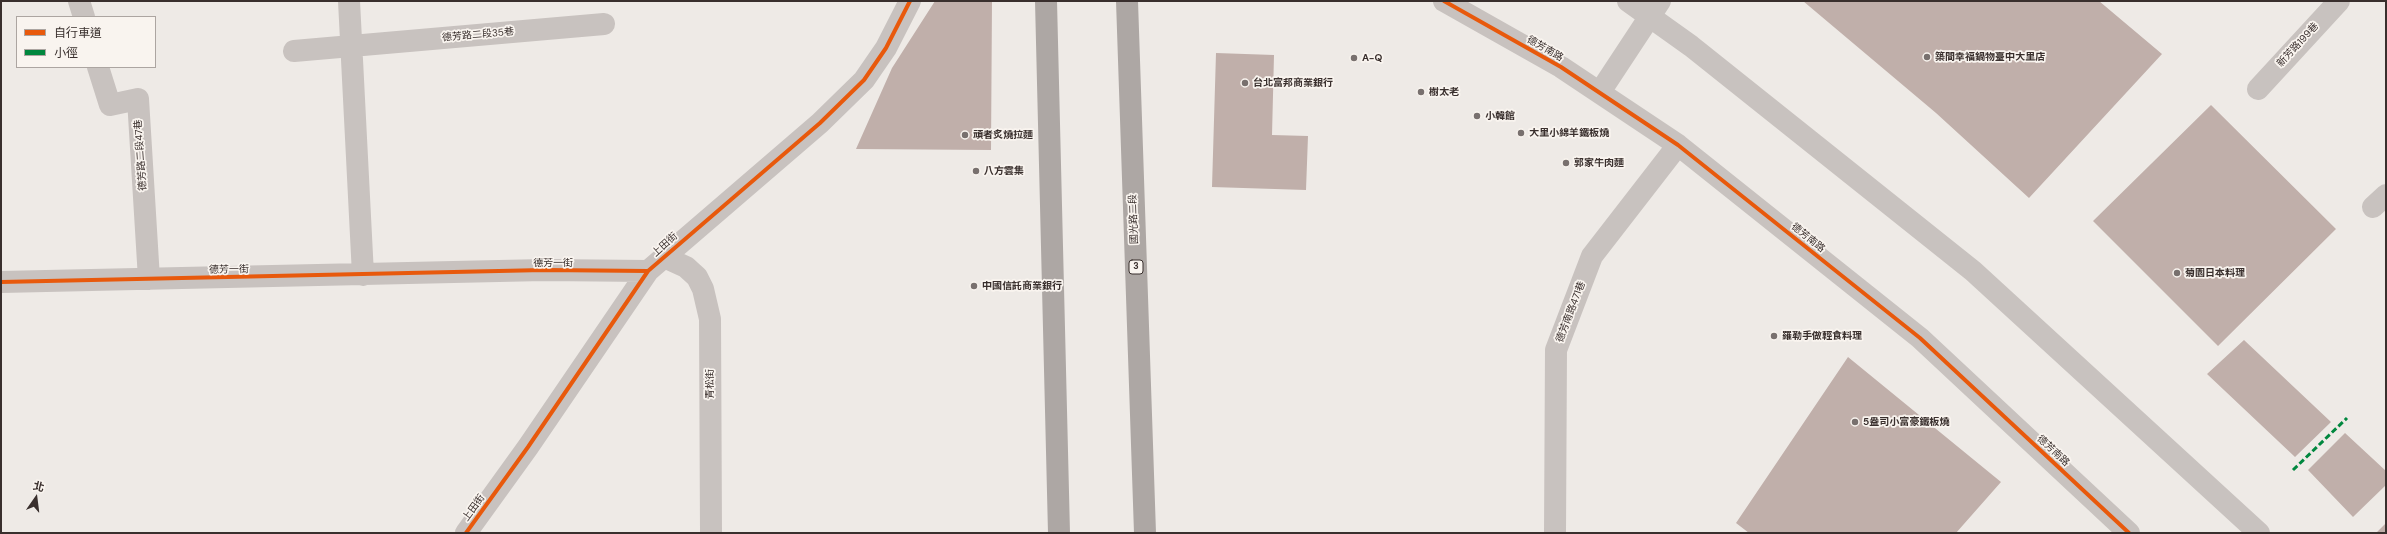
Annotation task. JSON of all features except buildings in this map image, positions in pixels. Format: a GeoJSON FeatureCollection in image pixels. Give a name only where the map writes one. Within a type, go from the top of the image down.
{"type":"FeatureCollection","features":[{"type":"Feature","properties":{"kind":"main road"},"geometry":{"type":"LineString","coordinates":[[1046,1],[1059,533]]}},
{"type":"Feature","properties":{"kind":"main road","name":"國光路二段"},"geometry":{"type":"LineString","coordinates":[[1127,1],[1145,533]]}},
{"type":"Feature","properties":{"kind":"street"},"geometry":{"type":"LineString","coordinates":[[79,1],[84,16]]}},
{"type":"Feature","properties":{"kind":"street"},"geometry":{"type":"LineString","coordinates":[[350,1],[363,275]]}},
{"type":"Feature","properties":{"kind":"street","name":"上田街"},"geometry":{"type":"LineString","coordinates":[[466,533],[656,264],[820,123],[864,80],[886,48],[910,1]]}},
{"type":"Feature","properties":{"kind":"street","name":"德芳南路"},"geometry":{"type":"LineString","coordinates":[[1444,1],[1561,68],[1600,92],[1678,145],[1920,338],[2129,533]]}},
{"type":"Feature","properties":{"kind":"street"},"geometry":{"type":"LineString","coordinates":[[1628,1],[1656,8],[1972,271],[2259,533]]}},
{"type":"Feature","properties":{"kind":"street","name":"新芳路199巷"},"geometry":{"type":"LineString","coordinates":[[2258,89],[2339,1]]}},
{"type":"Feature","properties":{"kind":"street"},"geometry":{"type":"LineString","coordinates":[[1600,92],[1656,8]]}},
{"type":"Feature","properties":{"kind":"street","name":"德芳路二段35巷"},"geometry":{"type":"LineString","coordinates":[[294,51],[604,24]]}},
{"type":"Feature","properties":{"kind":"street","name":"德芳路二段47巷"},"geometry":{"type":"LineString","coordinates":[[98,68],[110,105],[138,99],[149,279]]}},
{"type":"Feature","properties":{"kind":"street","name":"德芳南路471巷"},"geometry":{"type":"LineString","coordinates":[[1556,533],[1556,350],[1592,256],[1678,145]]}},
{"type":"Feature","properties":{"kind":"street","name":"德芳一街"},"geometry":{"type":"LineString","coordinates":[[1,282],[363,275],[544,270],[656,264]]}},
{"type":"Feature","properties":{"kind":"street","name":"青松街"},"geometry":{"type":"LineString","coordinates":[[656,264],[686,267],[697,277],[703,289],[710,319],[711,533]]}},
{"type":"Feature","properties":{"kind":"marked path"},"geometry":{"type":"LineString","coordinates":[[2293,470],[2347,418]]}},
{"type":"Feature","properties":{"kind":"cycle path"},"geometry":{"type":"LineString","coordinates":[[466,533],[528,447],[648,271],[820,123],[864,80],[886,48],[910,1]]}},
{"type":"Feature","properties":{"kind":"cycle path"},"geometry":{"type":"LineString","coordinates":[[1444,1],[1561,67],[1678,145],[1920,338],[2129,533]]}},
{"type":"Feature","properties":{"kind":"cycle path"},"geometry":{"type":"LineString","coordinates":[[1,282],[544,270],[648,271]]}},
{"type":"Feature","properties":{"kind":"place","name":"築間幸福鍋物臺中大里店"},"geometry":{"type":"Point","coordinates":[1927,57]}},
{"type":"Feature","properties":{"kind":"place","name":"A-Q"},"geometry":{"type":"Point","coordinates":[1354,58]}},
{"type":"Feature","properties":{"kind":"place","name":"台北富邦商業銀行"},"geometry":{"type":"Point","coordinates":[1245,83]}},
{"type":"Feature","properties":{"kind":"place","name":"樹太老"},"geometry":{"type":"Point","coordinates":[1421,92]}},
{"type":"Feature","properties":{"kind":"place","name":"小韓館"},"geometry":{"type":"Point","coordinates":[1477,116]}},
{"type":"Feature","properties":{"kind":"place","name":"大里小綿羊鐵板燒"},"geometry":{"type":"Point","coordinates":[1521,133]}},
{"type":"Feature","properties":{"kind":"place","name":"頑者炙燒拉麵"},"geometry":{"type":"Point","coordinates":[965,135]}},
{"type":"Feature","properties":{"kind":"place","name":"郭家牛肉麵"},"geometry":{"type":"Point","coordinates":[1566,163]}},
{"type":"Feature","properties":{"kind":"place","name":"八方雲集"},"geometry":{"type":"Point","coordinates":[976,171]}},
{"type":"Feature","properties":{"kind":"place","name":"菊園日本料理"},"geometry":{"type":"Point","coordinates":[2177,273]}},
{"type":"Feature","properties":{"kind":"place","name":"中國信託商業銀行"},"geometry":{"type":"Point","coordinates":[974,286]}},
{"type":"Feature","properties":{"kind":"place","name":"羅勒手做輕食料理"},"geometry":{"type":"Point","coordinates":[1774,336]}},
{"type":"Feature","properties":{"kind":"place","name":"5盎司小富豪鐵板燒"},"geometry":{"type":"Point","coordinates":[1855,422]}}]}
